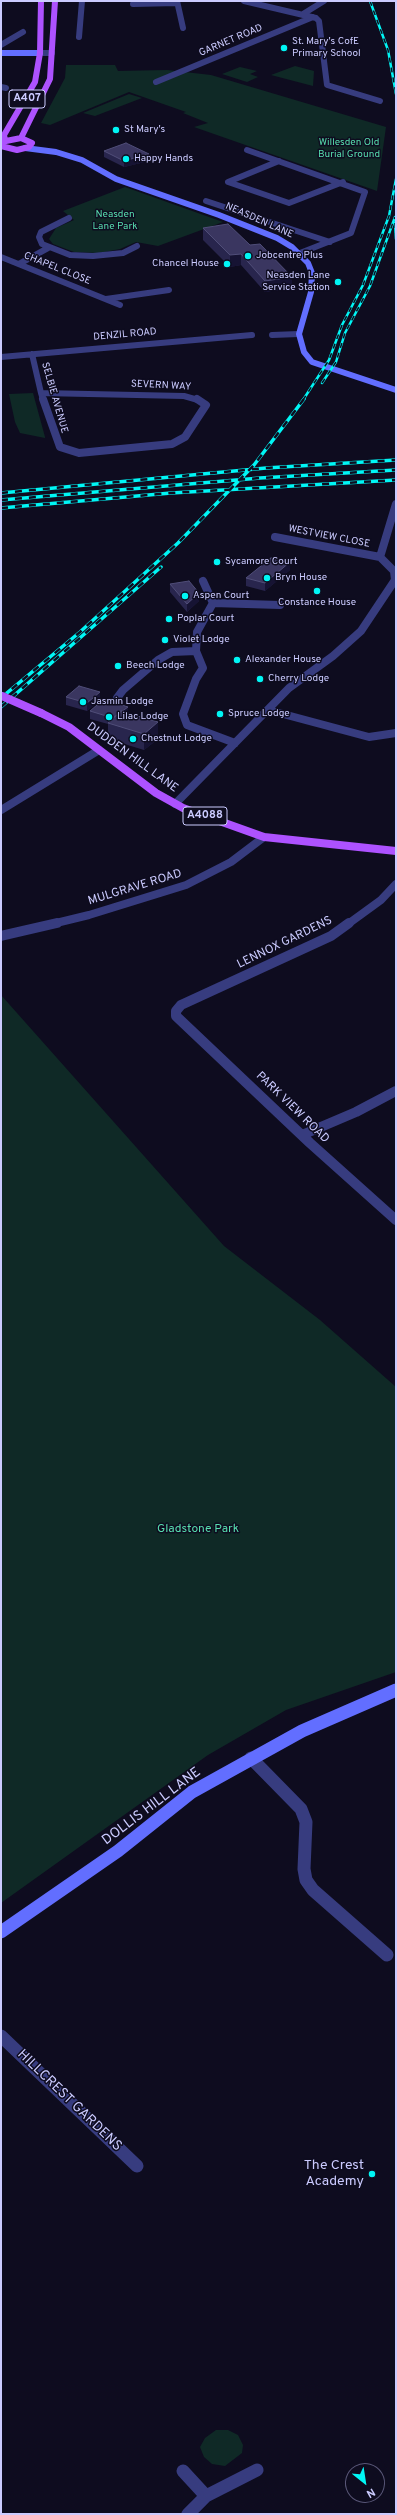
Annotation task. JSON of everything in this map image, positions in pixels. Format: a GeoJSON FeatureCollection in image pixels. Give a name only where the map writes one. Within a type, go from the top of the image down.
{"type":"FeatureCollection","features":[{"type":"Feature","properties":{"kind":"main road","name":"A407"},"geometry":{"type":"LineString","coordinates":[[41,1],[40,53],[35,82],[13,123],[4,135],[3,141],[21,138],[49,80],[55,1]]}},
{"type":"Feature","properties":{"kind":"main road"},"geometry":{"type":"LineString","coordinates":[[1,53],[40,53]]}},
{"type":"Feature","properties":{"kind":"main road"},"geometry":{"type":"LineString","coordinates":[[21,138],[32,144]]}},
{"type":"Feature","properties":{"kind":"main road"},"geometry":{"type":"LineString","coordinates":[[1,151],[25,148],[32,144]]}},
{"type":"Feature","properties":{"kind":"main road","name":"NEASDEN LANE"},"geometry":{"type":"LineString","coordinates":[[32,144],[86,155],[101,163],[105,172]]}},
{"type":"Feature","properties":{"kind":"main road"},"geometry":{"type":"LineString","coordinates":[[1,146],[8,149]]}},
{"type":"Feature","properties":{"kind":"main road","name":"NEASDEN LANE"},"geometry":{"type":"LineString","coordinates":[[25,148],[70,155],[116,179],[219,214],[277,238],[300,253],[308,263],[312,273],[311,292],[299,334]]}},
{"type":"Feature","properties":{"kind":"main road"},"geometry":{"type":"LineString","coordinates":[[299,334],[304,352],[312,362],[396,390]]}},
{"type":"Feature","properties":{"kind":"main road","name":"DUDDEN HILL LANE"},"geometry":{"type":"LineString","coordinates":[[1,695],[69,727],[175,804],[264,836],[396,851]]}},
{"type":"Feature","properties":{"kind":"main road","name":"DOLLIS HILL LANE"},"geometry":{"type":"LineString","coordinates":[[1,1932],[118,1851],[192,1792],[302,1731],[396,1690]]}},
{"type":"Feature","properties":{"kind":"street"},"geometry":{"type":"LineString","coordinates":[[79,37],[82,1]]}},
{"type":"Feature","properties":{"kind":"street"},"geometry":{"type":"LineString","coordinates":[[244,1],[303,14],[313,17],[319,21],[327,85],[380,101]]}},
{"type":"Feature","properties":{"kind":"street"},"geometry":{"type":"LineString","coordinates":[[303,14],[324,1]]}},
{"type":"Feature","properties":{"kind":"street"},"geometry":{"type":"LineString","coordinates":[[133,4],[177,2],[183,28]]}},
{"type":"Feature","properties":{"kind":"street","name":"GARNET ROAD"},"geometry":{"type":"LineString","coordinates":[[156,82],[313,17]]}},
{"type":"Feature","properties":{"kind":"street"},"geometry":{"type":"LineString","coordinates":[[1,45],[24,32]]}},
{"type":"Feature","properties":{"kind":"street"},"geometry":{"type":"LineString","coordinates":[[40,53],[52,53]]}},
{"type":"Feature","properties":{"kind":"street"},"geometry":{"type":"LineString","coordinates":[[247,150],[343,182],[365,192],[351,233],[300,253]]}},
{"type":"Feature","properties":{"kind":"street"},"geometry":{"type":"LineString","coordinates":[[279,161],[228,182],[289,203],[343,182]]}},
{"type":"Feature","properties":{"kind":"street"},"geometry":{"type":"LineString","coordinates":[[206,201],[330,242]]}},
{"type":"Feature","properties":{"kind":"street"},"geometry":{"type":"LineString","coordinates":[[69,218],[42,232],[39,237],[42,244],[48,248],[70,255],[98,256],[123,253],[137,246]]}},
{"type":"Feature","properties":{"kind":"street"},"geometry":{"type":"LineString","coordinates":[[19,264],[48,248]]}},
{"type":"Feature","properties":{"kind":"street","name":"CHAPEL CLOSE"},"geometry":{"type":"LineString","coordinates":[[1,257],[120,305]]}},
{"type":"Feature","properties":{"kind":"street"},"geometry":{"type":"LineString","coordinates":[[106,299],[169,290]]}},
{"type":"Feature","properties":{"kind":"street"},"geometry":{"type":"LineString","coordinates":[[272,335],[299,334]]}},
{"type":"Feature","properties":{"kind":"street","name":"DENZIL ROAD"},"geometry":{"type":"LineString","coordinates":[[1,357],[252,335]]}},
{"type":"Feature","properties":{"kind":"street","name":"SELBIE AVENUE"},"geometry":{"type":"LineString","coordinates":[[32,354],[40,393],[60,447]]}},
{"type":"Feature","properties":{"kind":"street","name":"SEVERN WAY"},"geometry":{"type":"LineString","coordinates":[[40,393],[184,396],[196,398],[206,405],[185,437],[172,444],[79,453],[60,447]]}},
{"type":"Feature","properties":{"kind":"street"},"geometry":{"type":"LineString","coordinates":[[175,804],[290,688],[311,670],[333,656],[360,631],[395,580],[394,571],[380,557],[396,504]]}},
{"type":"Feature","properties":{"kind":"street","name":"WESTVIEW CLOSE"},"geometry":{"type":"LineString","coordinates":[[275,537],[380,557]]}},
{"type":"Feature","properties":{"kind":"street"},"geometry":{"type":"LineString","coordinates":[[203,581],[213,603]]}},
{"type":"Feature","properties":{"kind":"street"},"geometry":{"type":"LineString","coordinates":[[213,603],[197,632],[196,651],[203,668],[196,679],[183,714],[186,726],[235,743]]}},
{"type":"Feature","properties":{"kind":"street"},"geometry":{"type":"LineString","coordinates":[[213,603],[280,606]]}},
{"type":"Feature","properties":{"kind":"street"},"geometry":{"type":"LineString","coordinates":[[117,698],[129,685],[158,660],[172,652],[196,651]]}},
{"type":"Feature","properties":{"kind":"street"},"geometry":{"type":"LineString","coordinates":[[268,710],[369,736],[396,733]]}},
{"type":"Feature","properties":{"kind":"street"},"geometry":{"type":"LineString","coordinates":[[1,810],[99,750]]}},
{"type":"Feature","properties":{"kind":"street","name":"MULGRAVE ROAD"},"geometry":{"type":"LineString","coordinates":[[1,936],[89,915],[186,885],[231,862],[264,836]]}},
{"type":"Feature","properties":{"kind":"street","name":"LENNOX GARDENS"},"geometry":{"type":"LineString","coordinates":[[176,1011],[181,1005],[331,936],[381,900],[396,884]]}},
{"type":"Feature","properties":{"kind":"street","name":"PARK VIEW ROAD"},"geometry":{"type":"LineString","coordinates":[[176,1011],[176,1016],[302,1135],[396,1220]]}},
{"type":"Feature","properties":{"kind":"street"},"geometry":{"type":"LineString","coordinates":[[302,1135],[356,1112],[396,1091]]}},
{"type":"Feature","properties":{"kind":"street"},"geometry":{"type":"LineString","coordinates":[[251,1758],[302,1808],[306,1822],[304,1869],[306,1880],[313,1890],[387,1955]]}},
{"type":"Feature","properties":{"kind":"street","name":"HILLCREST GARDENS"},"geometry":{"type":"LineString","coordinates":[[1,2036],[137,2166]]}},
{"type":"Feature","properties":{"kind":"street"},"geometry":{"type":"LineString","coordinates":[[188,2514],[206,2496],[257,2470]]}},
{"type":"Feature","properties":{"kind":"street"},"geometry":{"type":"LineString","coordinates":[[183,2471],[206,2496]]}},
{"type":"Feature","properties":{"kind":"green space","name":"Willesden Old Burial Ground"},"geometry":{"type":"Polygon","coordinates":[[[66,65],[115,65],[118,71],[167,70],[211,75],[386,127],[377,191],[194,127],[208,123],[183,113],[186,112],[129,92],[50,125],[41,123],[65,78],[66,65]]]}},
{"type":"Feature","properties":{"kind":"green space"},"geometry":{"type":"Polygon","coordinates":[[[295,66],[314,71],[313,86],[271,75],[295,66]]]}},
{"type":"Feature","properties":{"kind":"green space"},"geometry":{"type":"Polygon","coordinates":[[[240,67],[257,71],[250,74],[258,77],[247,82],[222,74],[240,67]]]}},
{"type":"Feature","properties":{"kind":"green space"},"geometry":{"type":"Polygon","coordinates":[[[129,94],[142,98],[95,116],[83,113],[129,94]]]}},
{"type":"Feature","properties":{"kind":"green space","name":"Neasden Lane Park"},"geometry":{"type":"Polygon","coordinates":[[[125,187],[223,222],[158,246],[136,242],[120,249],[99,253],[74,252],[53,244],[49,239],[56,228],[74,220],[63,211],[125,187]]]}},
{"type":"Feature","properties":{"kind":"green space"},"geometry":{"type":"Polygon","coordinates":[[[33,393],[45,438],[20,433],[15,422],[9,394],[33,393]]]}},
{"type":"Feature","properties":{"kind":"green space","name":"Gladstone Park"},"geometry":{"type":"Polygon","coordinates":[[[1,995],[224,1246],[320,1320],[396,1387],[396,1672],[286,1710],[208,1755],[1,1903],[1,995]]]}},
{"type":"Feature","properties":{"kind":"green space"},"geometry":{"type":"Polygon","coordinates":[[[216,2430],[228,2430],[238,2435],[243,2445],[242,2453],[225,2466],[212,2464],[204,2457],[200,2447],[205,2438],[216,2430]]]}},
{"type":"Feature","properties":{"kind":"building"},"geometry":{"type":"Polygon","coordinates":[[[126,143],[149,154],[124,161],[104,151],[126,143]]]}},
{"type":"Feature","properties":{"kind":"building"},"geometry":{"type":"Polygon","coordinates":[[[228,224],[250,245],[260,244],[292,277],[265,281],[241,254],[230,255],[203,228],[228,224]]]}},
{"type":"Feature","properties":{"kind":"building"},"geometry":{"type":"Polygon","coordinates":[[[271,558],[290,562],[265,583],[246,578],[271,558]]]}},
{"type":"Feature","properties":{"kind":"building"},"geometry":{"type":"Polygon","coordinates":[[[189,581],[199,593],[187,604],[170,584],[189,581]]]}},
{"type":"Feature","properties":{"kind":"building"},"geometry":{"type":"Polygon","coordinates":[[[79,686],[100,692],[87,703],[66,697],[79,686]]]}},
{"type":"Feature","properties":{"kind":"building"},"geometry":{"type":"Polygon","coordinates":[[[104,699],[128,707],[113,718],[90,711],[104,699]]]}},
{"type":"Feature","properties":{"kind":"building"},"geometry":{"type":"Polygon","coordinates":[[[121,711],[158,722],[144,734],[108,723],[121,711]]]}},
{"type":"Feature","properties":{"kind":"railway"},"geometry":{"type":"LineString","coordinates":[[370,1],[388,50],[396,94]]}},
{"type":"Feature","properties":{"kind":"railway"},"geometry":{"type":"LineString","coordinates":[[303,400],[329,360],[342,325],[363,285],[389,216],[396,179]]}},
{"type":"Feature","properties":{"kind":"railway"},"geometry":{"type":"LineString","coordinates":[[322,383],[336,362],[345,333],[370,286],[395,217]]}},
{"type":"Feature","properties":{"kind":"railway"},"geometry":{"type":"LineString","coordinates":[[395,223],[396,239]]}},
{"type":"Feature","properties":{"kind":"railway"},"geometry":{"type":"LineString","coordinates":[[250,470],[304,399]]}},
{"type":"Feature","properties":{"kind":"railway"},"geometry":{"type":"LineString","coordinates":[[250,470],[396,460]]}},
{"type":"Feature","properties":{"kind":"railway"},"geometry":{"type":"LineString","coordinates":[[1,493],[250,470]]}},
{"type":"Feature","properties":{"kind":"railway"},"geometry":{"type":"LineString","coordinates":[[240,480],[250,470]]}},
{"type":"Feature","properties":{"kind":"railway"},"geometry":{"type":"LineString","coordinates":[[240,480],[396,470]]}},
{"type":"Feature","properties":{"kind":"railway"},"geometry":{"type":"LineString","coordinates":[[1,500],[240,480]]}},
{"type":"Feature","properties":{"kind":"railway"},"geometry":{"type":"LineString","coordinates":[[230,490],[240,480]]}},
{"type":"Feature","properties":{"kind":"railway"},"geometry":{"type":"LineString","coordinates":[[230,490],[396,480]]}},
{"type":"Feature","properties":{"kind":"railway"},"geometry":{"type":"LineString","coordinates":[[1,508],[171,493],[230,490]]}},
{"type":"Feature","properties":{"kind":"railway"},"geometry":{"type":"LineString","coordinates":[[1,698],[80,632],[178,543],[230,490]]}},
{"type":"Feature","properties":{"kind":"railway"},"geometry":{"type":"LineString","coordinates":[[1,707],[161,567]]}},
{"type":"Feature","properties":{"kind":"place","name":"St. Mary's CofE Primary School"},"geometry":{"type":"Point","coordinates":[284,48]}},
{"type":"Feature","properties":{"kind":"place","name":"St Mary's"},"geometry":{"type":"Point","coordinates":[116,130]}},
{"type":"Feature","properties":{"kind":"place","name":"Happy Hands"},"geometry":{"type":"Point","coordinates":[126,159]}},
{"type":"Feature","properties":{"kind":"place","name":"Jobcentre Plus"},"geometry":{"type":"Point","coordinates":[248,256]}},
{"type":"Feature","properties":{"kind":"place","name":"Chancel House"},"geometry":{"type":"Point","coordinates":[227,264]}},
{"type":"Feature","properties":{"kind":"place","name":"Neasden Lane Service Station"},"geometry":{"type":"Point","coordinates":[338,282]}},
{"type":"Feature","properties":{"kind":"place","name":"Sycamore Court"},"geometry":{"type":"Point","coordinates":[217,562]}},
{"type":"Feature","properties":{"kind":"place","name":"Bryn House"},"geometry":{"type":"Point","coordinates":[267,578]}},
{"type":"Feature","properties":{"kind":"place","name":"Constance House"},"geometry":{"type":"Point","coordinates":[317,591]}},
{"type":"Feature","properties":{"kind":"place","name":"Aspen Court"},"geometry":{"type":"Point","coordinates":[185,596]}},
{"type":"Feature","properties":{"kind":"place","name":"Poplar Court"},"geometry":{"type":"Point","coordinates":[169,619]}},
{"type":"Feature","properties":{"kind":"place","name":"Violet Lodge"},"geometry":{"type":"Point","coordinates":[165,640]}},
{"type":"Feature","properties":{"kind":"place","name":"Alexander House"},"geometry":{"type":"Point","coordinates":[237,660]}},
{"type":"Feature","properties":{"kind":"place","name":"Beech Lodge"},"geometry":{"type":"Point","coordinates":[118,666]}},
{"type":"Feature","properties":{"kind":"place","name":"Cherry Lodge"},"geometry":{"type":"Point","coordinates":[260,679]}},
{"type":"Feature","properties":{"kind":"place","name":"Jasmin Lodge"},"geometry":{"type":"Point","coordinates":[83,702]}},
{"type":"Feature","properties":{"kind":"place","name":"Spruce Lodge"},"geometry":{"type":"Point","coordinates":[220,714]}},
{"type":"Feature","properties":{"kind":"place","name":"Lilac Lodge"},"geometry":{"type":"Point","coordinates":[109,717]}},
{"type":"Feature","properties":{"kind":"place","name":"Chestnut Lodge"},"geometry":{"type":"Point","coordinates":[133,739]}},
{"type":"Feature","properties":{"kind":"place","name":"The Crest Academy"},"geometry":{"type":"Point","coordinates":[372,2174]}}]}
